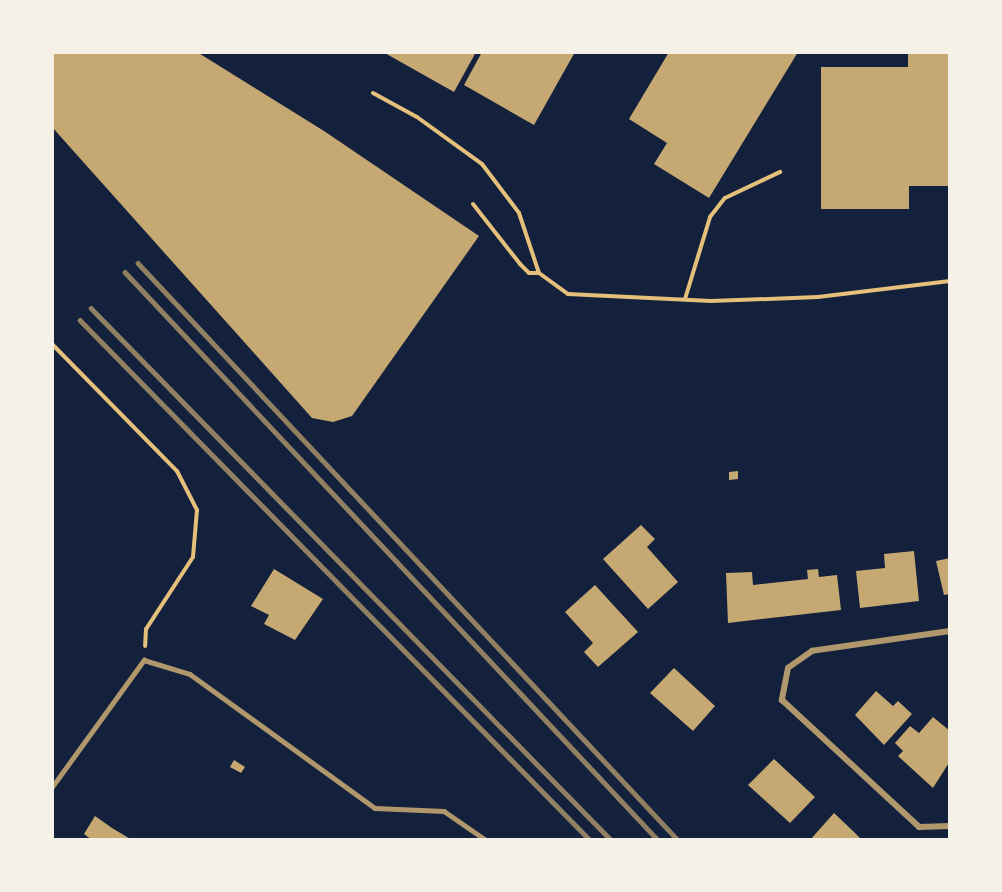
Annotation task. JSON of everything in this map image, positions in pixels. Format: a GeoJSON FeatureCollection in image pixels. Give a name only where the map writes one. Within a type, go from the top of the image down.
{"type":"FeatureCollection","features":[{"type":"Feature","properties":{"kind":"street"},"geometry":{"type":"LineString","coordinates":[[950,631],[812,651],[788,668],[782,700],[919,827],[950,826]]}},
{"type":"Feature","properties":{"kind":"lane"},"geometry":{"type":"LineString","coordinates":[[52,787],[144,660],[190,674],[375,808],[444,811],[486,840]]}},
{"type":"Feature","properties":{"kind":"path"},"geometry":{"type":"LineString","coordinates":[[373,93],[417,117],[482,164],[519,213],[539,273],[568,294],[685,299],[818,297],[950,281]]}},
{"type":"Feature","properties":{"kind":"path"},"geometry":{"type":"LineString","coordinates":[[685,299],[710,217],[725,198],[780,172]]}},
{"type":"Feature","properties":{"kind":"path"},"geometry":{"type":"LineString","coordinates":[[473,204],[520,264],[529,273],[539,273]]}},
{"type":"Feature","properties":{"kind":"path"},"geometry":{"type":"LineString","coordinates":[[52,345],[177,471],[197,510],[193,557],[146,629],[144,660]]}},
{"type":"Feature","properties":{"kind":"building"},"geometry":{"type":"Polygon","coordinates":[[[52,52],[197,52],[324,131],[479,236],[352,416],[333,422],[312,418],[52,127],[52,52]]]}},
{"type":"Feature","properties":{"kind":"building"},"geometry":{"type":"Polygon","coordinates":[[[383,52],[476,52],[454,92],[383,52]]]}},
{"type":"Feature","properties":{"kind":"building"},"geometry":{"type":"Polygon","coordinates":[[[482,52],[575,52],[534,125],[464,85],[482,52]]]}},
{"type":"Feature","properties":{"kind":"building"},"geometry":{"type":"Polygon","coordinates":[[[669,52],[798,52],[709,198],[654,164],[667,143],[629,119],[669,52]]]}},
{"type":"Feature","properties":{"kind":"building"},"geometry":{"type":"Polygon","coordinates":[[[908,52],[950,52],[950,186],[909,186],[909,209],[821,209],[821,67],[908,67],[908,52]]]}},
{"type":"Feature","properties":{"kind":"building"},"geometry":{"type":"Polygon","coordinates":[[[738,471],[738,479],[729,480],[729,472],[738,471]]]}},
{"type":"Feature","properties":{"kind":"building"},"geometry":{"type":"Polygon","coordinates":[[[641,525],[655,539],[647,547],[678,582],[648,609],[603,559],[641,525]]]}},
{"type":"Feature","properties":{"kind":"building"},"geometry":{"type":"Polygon","coordinates":[[[914,551],[919,601],[860,608],[856,571],[885,568],[884,554],[914,551]]]}},
{"type":"Feature","properties":{"kind":"building"},"geometry":{"type":"Polygon","coordinates":[[[950,558],[950,594],[944,595],[936,561],[950,558]]]}},
{"type":"Feature","properties":{"kind":"building"},"geometry":{"type":"Polygon","coordinates":[[[274,569],[323,599],[295,640],[264,624],[269,615],[251,606],[274,569]]]}},
{"type":"Feature","properties":{"kind":"building"},"geometry":{"type":"Polygon","coordinates":[[[818,569],[819,577],[837,575],[841,610],[728,623],[726,573],[752,572],[753,585],[808,579],[807,570],[818,569]]]}},
{"type":"Feature","properties":{"kind":"building"},"geometry":{"type":"Polygon","coordinates":[[[595,585],[638,632],[598,667],[584,652],[593,643],[565,612],[595,585]]]}},
{"type":"Feature","properties":{"kind":"building"},"geometry":{"type":"Polygon","coordinates":[[[674,668],[715,706],[693,731],[650,693],[674,668]]]}},
{"type":"Feature","properties":{"kind":"building"},"geometry":{"type":"Polygon","coordinates":[[[876,691],[893,706],[898,701],[912,714],[884,745],[855,715],[876,691]]]}},
{"type":"Feature","properties":{"kind":"building"},"geometry":{"type":"Polygon","coordinates":[[[933,717],[950,731],[950,761],[933,788],[898,756],[903,751],[895,743],[910,726],[919,733],[933,717]]]}},
{"type":"Feature","properties":{"kind":"building"},"geometry":{"type":"Polygon","coordinates":[[[774,759],[815,797],[790,823],[748,785],[774,759]]]}},
{"type":"Feature","properties":{"kind":"building"},"geometry":{"type":"Polygon","coordinates":[[[234,760],[245,767],[241,773],[230,767],[234,760]]]}},
{"type":"Feature","properties":{"kind":"building"},"geometry":{"type":"Polygon","coordinates":[[[834,813],[853,831],[862,840],[810,840],[834,813]]]}},
{"type":"Feature","properties":{"kind":"building"},"geometry":{"type":"Polygon","coordinates":[[[95,816],[132,840],[92,840],[84,834],[95,816]]]}},
{"type":"Feature","properties":{"kind":"railway"},"geometry":{"type":"LineString","coordinates":[[138,263],[678,840]]}},
{"type":"Feature","properties":{"kind":"railway"},"geometry":{"type":"LineString","coordinates":[[125,272],[658,840]]}},
{"type":"Feature","properties":{"kind":"railway"},"geometry":{"type":"LineString","coordinates":[[91,308],[611,840]]}},
{"type":"Feature","properties":{"kind":"railway"},"geometry":{"type":"LineString","coordinates":[[80,320],[590,840]]}}]}
